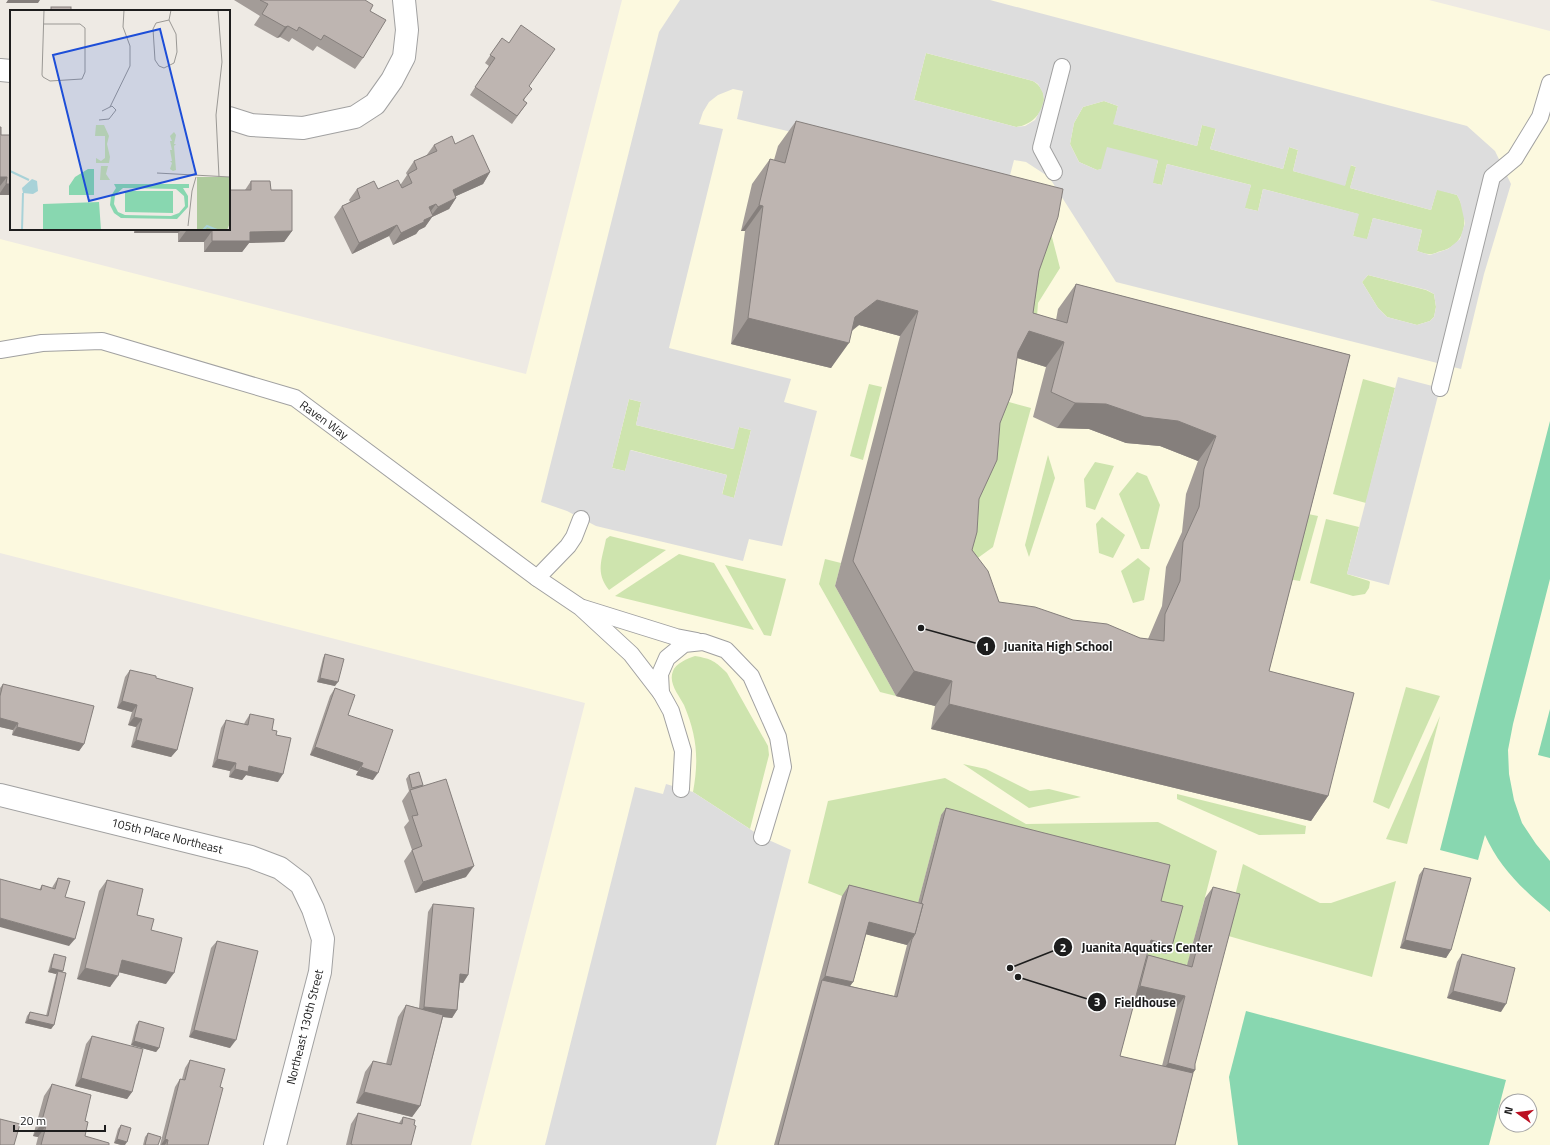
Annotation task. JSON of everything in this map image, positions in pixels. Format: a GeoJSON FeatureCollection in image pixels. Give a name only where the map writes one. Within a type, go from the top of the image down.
{"type":"FeatureCollection","features":[{"type":"Feature","properties":{"kind":"street"},"geometry":{"type":"LineString","coordinates":[[230,118],[251,125],[303,128],[356,117],[375,104],[392,80],[404,57],[407,30],[404,0]]}},
{"type":"Feature","properties":{"kind":"street"},"geometry":{"type":"LineString","coordinates":[[0,70],[10,71]]}},
{"type":"Feature","properties":{"kind":"street","name":"105th Place Northeast"},"geometry":{"type":"LineString","coordinates":[[0,795],[251,857],[280,868],[301,884],[313,909]]}},
{"type":"Feature","properties":{"kind":"street","name":"Northeast 130th Street"},"geometry":{"type":"LineString","coordinates":[[274,1145],[320,972],[323,939],[313,909]]}},
{"type":"Feature","properties":{"kind":"lane"},"geometry":{"type":"LineString","coordinates":[[1054,172],[1041,148],[1062,67]]}},
{"type":"Feature","properties":{"kind":"lane"},"geometry":{"type":"LineString","coordinates":[[1440,388],[1492,177],[1515,158],[1540,118],[1550,83]]}},
{"type":"Feature","properties":{"kind":"lane","name":"Raven Way"},"geometry":{"type":"LineString","coordinates":[[0,350],[42,343],[102,341],[295,398],[537,578],[580,607]]}},
{"type":"Feature","properties":{"kind":"lane"},"geometry":{"type":"LineString","coordinates":[[537,578],[568,546],[574,537],[581,518]]}},
{"type":"Feature","properties":{"kind":"lane"},"geometry":{"type":"LineString","coordinates":[[580,607],[676,637],[703,642],[726,650],[752,676],[778,737],[782,767],[762,837]]}},
{"type":"Feature","properties":{"kind":"lane"},"geometry":{"type":"LineString","coordinates":[[580,607],[631,654],[661,693],[671,712],[683,751],[681,789]]}},
{"type":"Feature","properties":{"kind":"lane"},"geometry":{"type":"LineString","coordinates":[[661,693],[660,674],[667,658],[684,644],[703,642]]}},
{"type":"Feature","properties":{"kind":"shaded area"},"geometry":{"type":"Polygon","coordinates":[[[622,0],[1429,0],[1550,31],[1550,1145],[471,1145],[585,703],[0,553],[0,239],[526,374],[622,0]]]}},
{"type":"Feature","properties":{"kind":"shaded area"},"geometry":{"type":"Polygon","coordinates":[[[680,0],[990,0],[1467,126],[1495,151],[1511,184],[1484,274],[1461,369],[1116,282],[1049,177],[1026,162],[1014,160],[1008,183],[737,119],[743,91],[733,89],[718,95],[709,102],[703,112],[699,124],[723,129],[669,348],[791,379],[784,402],[817,411],[782,546],[749,539],[743,561],[596,526],[567,511],[541,502],[659,32],[680,0]],[[926,53],[914,100],[1016,127],[1025,126],[1035,120],[1044,100],[1043,93],[1038,84],[1033,81],[926,53]],[[1104,101],[1083,107],[1074,123],[1070,144],[1079,162],[1097,170],[1101,169],[1107,147],[1158,160],[1153,183],[1162,185],[1167,164],[1251,185],[1245,208],[1258,211],[1263,189],[1359,214],[1353,236],[1367,239],[1373,218],[1422,230],[1417,251],[1430,255],[1448,249],[1460,239],[1465,223],[1460,201],[1457,195],[1437,190],[1431,210],[1350,188],[1356,167],[1351,165],[1345,186],[1293,171],[1298,150],[1289,147],[1283,169],[1210,149],[1216,129],[1202,125],[1197,146],[1113,124],[1118,106],[1104,101]],[[1368,275],[1362,282],[1378,308],[1387,317],[1417,325],[1430,321],[1434,317],[1436,307],[1434,294],[1427,290],[1368,275]],[[629,399],[612,468],[625,471],[630,450],[727,475],[722,494],[734,498],[751,430],[739,427],[734,449],[636,425],[641,402],[629,399]]]}},
{"type":"Feature","properties":{"kind":"shaded area"},"geometry":{"type":"Polygon","coordinates":[[[1398,377],[1440,388],[1389,585],[1347,574],[1398,377]]]}},
{"type":"Feature","properties":{"kind":"shaded area"},"geometry":{"type":"Polygon","coordinates":[[[666,784],[693,792],[762,837],[791,850],[716,1145],[545,1145],[635,787],[663,794],[666,784]]]}},
{"type":"Feature","properties":{"kind":"green space"},"geometry":{"type":"Polygon","coordinates":[[[926,53],[1033,81],[1040,87],[1043,94],[1044,101],[1042,108],[1032,121],[1016,127],[914,100],[926,53]]]}},
{"type":"Feature","properties":{"kind":"green space"},"geometry":{"type":"Polygon","coordinates":[[[1104,101],[1118,106],[1114,124],[1197,146],[1202,125],[1216,128],[1210,149],[1283,169],[1289,147],[1298,150],[1293,171],[1345,185],[1350,165],[1356,167],[1350,188],[1431,210],[1437,189],[1457,195],[1463,212],[1464,228],[1457,242],[1450,247],[1434,254],[1426,254],[1417,251],[1422,230],[1373,218],[1367,240],[1353,236],[1358,214],[1263,189],[1258,211],[1244,208],[1251,185],[1167,164],[1162,185],[1152,183],[1158,161],[1097,170],[1079,162],[1070,144],[1074,123],[1083,107],[1104,101]]]}},
{"type":"Feature","properties":{"kind":"green space"},"geometry":{"type":"Polygon","coordinates":[[[1046,214],[1060,268],[1038,303],[1035,344],[1021,296],[1046,214]]]}},
{"type":"Feature","properties":{"kind":"green space"},"geometry":{"type":"Polygon","coordinates":[[[1368,275],[1426,290],[1434,294],[1436,307],[1434,317],[1430,321],[1417,325],[1387,317],[1378,308],[1362,282],[1368,275]]]}},
{"type":"Feature","properties":{"kind":"green space"},"geometry":{"type":"Polygon","coordinates":[[[1363,379],[1395,388],[1366,503],[1333,494],[1363,379]]]}},
{"type":"Feature","properties":{"kind":"green space"},"geometry":{"type":"Polygon","coordinates":[[[869,384],[882,387],[863,460],[850,456],[869,384]]]}},
{"type":"Feature","properties":{"kind":"green space"},"geometry":{"type":"Polygon","coordinates":[[[629,399],[641,402],[636,425],[733,449],[739,427],[751,430],[734,498],[722,495],[727,475],[631,450],[625,471],[612,468],[629,399]]]}},
{"type":"Feature","properties":{"kind":"green space"},"geometry":{"type":"Polygon","coordinates":[[[998,399],[1031,408],[993,547],[975,560],[962,525],[998,399]]]}},
{"type":"Feature","properties":{"kind":"green space"},"geometry":{"type":"Polygon","coordinates":[[[1550,421],[1550,579],[1513,724],[1508,750],[1509,774],[1514,800],[1522,823],[1550,861],[1550,912],[1530,895],[1505,868],[1485,835],[1478,860],[1440,850],[1550,421]]]}},
{"type":"Feature","properties":{"kind":"green space"},"geometry":{"type":"Polygon","coordinates":[[[1048,455],[1055,478],[1029,557],[1025,545],[1048,455]]]}},
{"type":"Feature","properties":{"kind":"green space"},"geometry":{"type":"Polygon","coordinates":[[[1095,462],[1114,466],[1095,510],[1086,507],[1084,479],[1095,462]]]}},
{"type":"Feature","properties":{"kind":"green space"},"geometry":{"type":"Polygon","coordinates":[[[1137,472],[1147,476],[1160,505],[1149,549],[1141,549],[1119,494],[1137,472]]]}},
{"type":"Feature","properties":{"kind":"green space"},"geometry":{"type":"Polygon","coordinates":[[[1298,512],[1318,516],[1300,581],[1281,578],[1298,512]]]}},
{"type":"Feature","properties":{"kind":"green space"},"geometry":{"type":"Polygon","coordinates":[[[1102,517],[1125,535],[1113,558],[1099,553],[1096,524],[1102,517]]]}},
{"type":"Feature","properties":{"kind":"green space"},"geometry":{"type":"Polygon","coordinates":[[[1326,519],[1359,527],[1347,574],[1370,582],[1369,588],[1365,594],[1353,596],[1310,583],[1326,519]]]}},
{"type":"Feature","properties":{"kind":"green space"},"geometry":{"type":"Polygon","coordinates":[[[610,536],[666,550],[609,590],[602,577],[601,566],[606,539],[610,536]]]}},
{"type":"Feature","properties":{"kind":"green space"},"geometry":{"type":"Polygon","coordinates":[[[679,554],[714,563],[754,630],[615,596],[679,554]]]}},
{"type":"Feature","properties":{"kind":"green space"},"geometry":{"type":"Polygon","coordinates":[[[1138,558],[1150,568],[1144,600],[1133,603],[1121,571],[1138,558]]]}},
{"type":"Feature","properties":{"kind":"green space"},"geometry":{"type":"Polygon","coordinates":[[[825,559],[841,563],[835,586],[896,696],[880,692],[819,584],[825,559]]]}},
{"type":"Feature","properties":{"kind":"green space"},"geometry":{"type":"Polygon","coordinates":[[[725,565],[786,579],[771,636],[764,635],[725,565]]]}},
{"type":"Feature","properties":{"kind":"green space"},"geometry":{"type":"Polygon","coordinates":[[[695,656],[713,661],[727,673],[768,746],[769,755],[750,829],[693,792],[696,769],[696,748],[692,727],[684,705],[673,684],[672,675],[674,668],[685,660],[695,656]]]}},
{"type":"Feature","properties":{"kind":"green space"},"geometry":{"type":"Polygon","coordinates":[[[1406,687],[1440,696],[1389,809],[1373,802],[1406,687]]]}},
{"type":"Feature","properties":{"kind":"green space"},"geometry":{"type":"Polygon","coordinates":[[[1550,709],[1550,758],[1538,755],[1550,709]]]}},
{"type":"Feature","properties":{"kind":"green space"},"geometry":{"type":"Polygon","coordinates":[[[1440,716],[1407,844],[1386,839],[1440,716]]]}},
{"type":"Feature","properties":{"kind":"green space"},"geometry":{"type":"Polygon","coordinates":[[[963,764],[986,769],[1030,791],[1049,789],[1081,797],[1029,808],[963,764]]]}},
{"type":"Feature","properties":{"kind":"green space"},"geometry":{"type":"Polygon","coordinates":[[[945,778],[1026,824],[1158,822],[1217,851],[1184,978],[1140,966],[941,815],[915,915],[842,896],[808,883],[828,801],[945,778]]]}},
{"type":"Feature","properties":{"kind":"green space"},"geometry":{"type":"Polygon","coordinates":[[[1177,794],[1306,826],[1305,834],[1259,835],[1177,799],[1177,794]]]}},
{"type":"Feature","properties":{"kind":"green space"},"geometry":{"type":"Polygon","coordinates":[[[1243,864],[1320,903],[1331,903],[1396,881],[1372,977],[1225,935],[1243,864]]]}},
{"type":"Feature","properties":{"kind":"green space"},"geometry":{"type":"Polygon","coordinates":[[[1246,1011],[1506,1080],[1503,1093],[1498,1093],[1498,1111],[1489,1145],[1238,1145],[1229,1077],[1246,1011]]]}},
{"type":"Feature","properties":{"kind":"building"},"geometry":{"type":"Polygon","coordinates":[[[260,0],[365,0],[373,5],[370,11],[386,20],[363,58],[324,35],[321,40],[299,27],[297,31],[288,26],[285,27],[262,14],[268,4],[260,0]]]}},
{"type":"Feature","properties":{"kind":"building"},"geometry":{"type":"Polygon","coordinates":[[[51,7],[71,7],[71,10],[51,10],[51,7]]]}},
{"type":"Feature","properties":{"kind":"building"},"geometry":{"type":"Polygon","coordinates":[[[521,25],[555,49],[529,86],[532,89],[523,100],[527,103],[517,116],[475,87],[495,58],[490,55],[502,38],[509,43],[521,25]]]}},
{"type":"Feature","properties":{"kind":"building"},"geometry":{"type":"Polygon","coordinates":[[[796,121],[1063,189],[1058,217],[1039,271],[1033,313],[1067,323],[1076,284],[1350,355],[1269,671],[1354,693],[1328,796],[949,704],[952,681],[914,671],[853,561],[918,311],[877,300],[855,317],[849,343],[748,318],[763,206],[759,205],[770,159],[785,163],[796,121]],[[1029,331],[1018,352],[1012,393],[1000,423],[997,460],[979,499],[977,532],[972,550],[988,571],[999,602],[1035,607],[1073,620],[1107,624],[1140,638],[1164,641],[1165,614],[1180,581],[1183,542],[1199,507],[1204,469],[1216,436],[1178,421],[1144,417],[1106,404],[1075,403],[1051,392],[1064,342],[1029,331]]]}},
{"type":"Feature","properties":{"kind":"building"},"geometry":{"type":"Polygon","coordinates":[[[1,127],[1,135],[10,135],[10,184],[6,184],[7,177],[0,177],[1,127]]]}},
{"type":"Feature","properties":{"kind":"building"},"geometry":{"type":"Polygon","coordinates":[[[473,135],[490,172],[453,190],[456,198],[438,207],[436,204],[429,207],[433,216],[424,220],[424,222],[401,233],[397,225],[359,243],[342,206],[360,198],[357,189],[374,181],[378,189],[398,180],[402,188],[412,183],[408,174],[417,169],[414,161],[437,151],[434,145],[452,136],[455,144],[473,135]]]}},
{"type":"Feature","properties":{"kind":"building"},"geometry":{"type":"Polygon","coordinates":[[[251,181],[270,181],[271,190],[292,190],[292,231],[250,232],[250,241],[212,241],[212,231],[186,231],[230,230],[230,190],[251,190],[251,181]]]}},
{"type":"Feature","properties":{"kind":"building"},"geometry":{"type":"Polygon","coordinates":[[[325,654],[344,659],[338,682],[320,678],[325,654]]]}},
{"type":"Feature","properties":{"kind":"building"},"geometry":{"type":"Polygon","coordinates":[[[130,670],[156,676],[156,678],[193,688],[177,750],[136,740],[142,719],[134,717],[137,705],[122,701],[130,670]]]}},
{"type":"Feature","properties":{"kind":"building"},"geometry":{"type":"Polygon","coordinates":[[[3,684],[94,706],[84,744],[17,727],[18,723],[0,718],[0,696],[3,684]]]}},
{"type":"Feature","properties":{"kind":"building"},"geometry":{"type":"Polygon","coordinates":[[[335,688],[355,695],[348,715],[393,730],[378,773],[361,767],[363,763],[315,747],[335,688]]]}},
{"type":"Feature","properties":{"kind":"building"},"geometry":{"type":"Polygon","coordinates":[[[250,714],[274,719],[272,730],[277,731],[276,735],[291,738],[283,774],[249,766],[248,772],[235,769],[236,763],[217,759],[226,720],[248,725],[250,714]]]}},
{"type":"Feature","properties":{"kind":"building"},"geometry":{"type":"Polygon","coordinates":[[[419,772],[423,785],[412,788],[409,775],[419,772]]]}},
{"type":"Feature","properties":{"kind":"building"},"geometry":{"type":"Polygon","coordinates":[[[446,779],[474,866],[423,882],[412,850],[422,846],[412,816],[418,815],[410,790],[446,779]]]}},
{"type":"Feature","properties":{"kind":"building"},"geometry":{"type":"Polygon","coordinates":[[[946,808],[1170,865],[1161,901],[1183,906],[1172,946],[1151,940],[1120,1056],[1193,1073],[1175,1145],[778,1145],[822,980],[897,997],[923,904],[921,904],[946,808]]]}},
{"type":"Feature","properties":{"kind":"building"},"geometry":{"type":"Polygon","coordinates":[[[1424,868],[1471,878],[1451,950],[1405,940],[1424,868]]]}},
{"type":"Feature","properties":{"kind":"building"},"geometry":{"type":"Polygon","coordinates":[[[58,878],[70,881],[65,897],[85,902],[75,939],[0,918],[0,879],[41,890],[42,885],[55,889],[58,878]]]}},
{"type":"Feature","properties":{"kind":"building"},"geometry":{"type":"Polygon","coordinates":[[[107,880],[143,889],[137,915],[154,919],[151,930],[182,938],[174,973],[122,960],[118,976],[85,968],[107,880]]]}},
{"type":"Feature","properties":{"kind":"building"},"geometry":{"type":"Polygon","coordinates":[[[849,885],[923,904],[915,934],[869,922],[853,982],[825,976],[849,885]]]}},
{"type":"Feature","properties":{"kind":"building"},"geometry":{"type":"Polygon","coordinates":[[[1213,887],[1240,894],[1195,1064],[1195,1070],[1168,1063],[1185,996],[1140,986],[1148,955],[1192,967],[1213,887]]]}},
{"type":"Feature","properties":{"kind":"building"},"geometry":{"type":"Polygon","coordinates":[[[433,904],[474,908],[468,975],[460,974],[457,1010],[424,1007],[433,904]]]}},
{"type":"Feature","properties":{"kind":"building"},"geometry":{"type":"Polygon","coordinates":[[[217,941],[258,951],[236,1040],[194,1030],[217,941]]]}},
{"type":"Feature","properties":{"kind":"building"},"geometry":{"type":"Polygon","coordinates":[[[54,954],[66,957],[63,971],[51,968],[54,954]]]}},
{"type":"Feature","properties":{"kind":"building"},"geometry":{"type":"Polygon","coordinates":[[[1462,954],[1515,968],[1506,1004],[1453,991],[1462,954]]]}},
{"type":"Feature","properties":{"kind":"building"},"geometry":{"type":"Polygon","coordinates":[[[58,971],[66,973],[54,1025],[28,1019],[30,1012],[48,1016],[58,971]]]}},
{"type":"Feature","properties":{"kind":"building"},"geometry":{"type":"Polygon","coordinates":[[[406,1005],[443,1015],[420,1106],[364,1092],[373,1061],[391,1065],[406,1005]]]}},
{"type":"Feature","properties":{"kind":"building"},"geometry":{"type":"Polygon","coordinates":[[[139,1021],[164,1028],[159,1048],[134,1041],[139,1021]]]}},
{"type":"Feature","properties":{"kind":"building"},"geometry":{"type":"Polygon","coordinates":[[[92,1036],[143,1049],[132,1092],[81,1078],[92,1036]]]}},
{"type":"Feature","properties":{"kind":"building"},"geometry":{"type":"Polygon","coordinates":[[[190,1060],[225,1069],[220,1087],[223,1088],[208,1145],[167,1145],[168,1140],[165,1139],[180,1079],[185,1080],[190,1060]]]}},
{"type":"Feature","properties":{"kind":"building"},"geometry":{"type":"Polygon","coordinates":[[[52,1084],[91,1095],[85,1121],[88,1122],[85,1136],[109,1143],[109,1145],[41,1145],[46,1126],[41,1124],[52,1084]]]}},
{"type":"Feature","properties":{"kind":"building"},"geometry":{"type":"Polygon","coordinates":[[[358,1113],[402,1124],[403,1117],[415,1120],[414,1125],[416,1126],[411,1145],[351,1144],[358,1113]]]}},
{"type":"Feature","properties":{"kind":"building"},"geometry":{"type":"Polygon","coordinates":[[[0,1119],[20,1124],[14,1145],[0,1145],[0,1119]]]}},
{"type":"Feature","properties":{"kind":"building"},"geometry":{"type":"Polygon","coordinates":[[[121,1125],[131,1128],[127,1142],[117,1139],[121,1125]]]}},
{"type":"Feature","properties":{"kind":"building"},"geometry":{"type":"Polygon","coordinates":[[[148,1133],[161,1137],[158,1145],[145,1145],[148,1133]]]}},
{"type":"Feature","properties":{"kind":"place","name":"Juanita High School"},"geometry":{"type":"Point","coordinates":[921,628]}},
{"type":"Feature","properties":{"kind":"place","name":"Juanita Aquatics Center"},"geometry":{"type":"Point","coordinates":[1010,968]}},
{"type":"Feature","properties":{"kind":"place","name":"Fieldhouse"},"geometry":{"type":"Point","coordinates":[1018,977]}}]}
